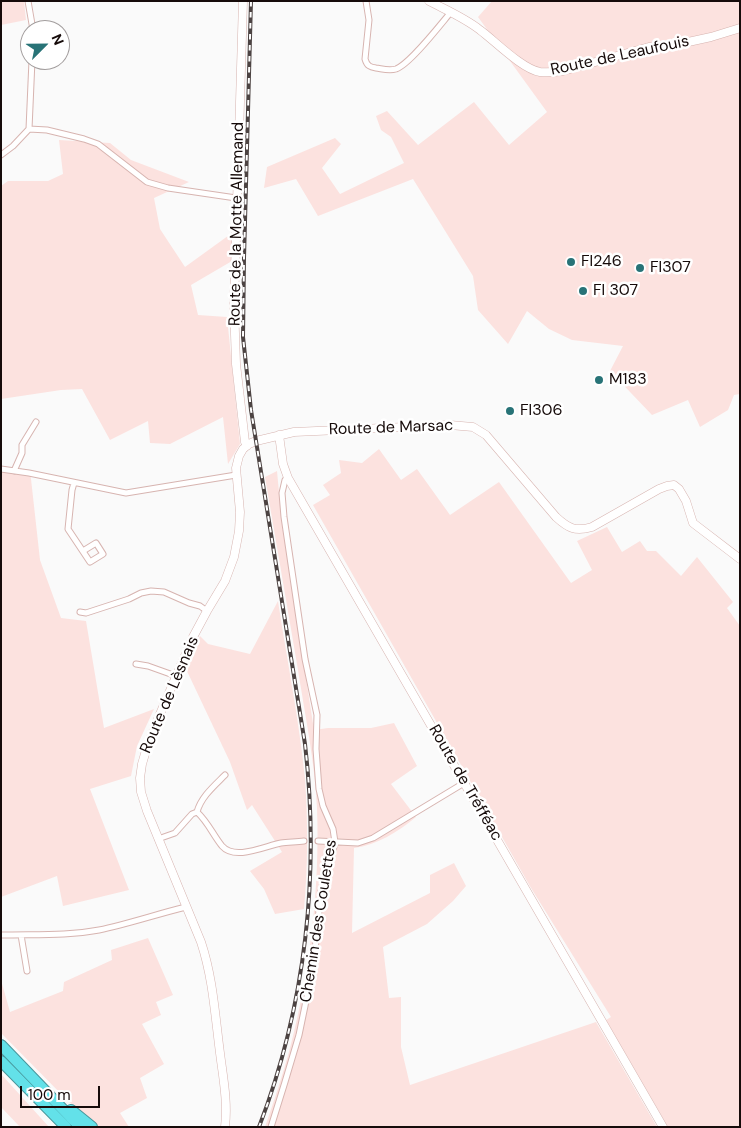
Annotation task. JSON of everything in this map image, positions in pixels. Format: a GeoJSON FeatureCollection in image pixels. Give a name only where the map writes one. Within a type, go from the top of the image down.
{"type":"FeatureCollection","features":[{"type":"Feature","properties":{"kind":"highway"},"geometry":{"type":"LineString","coordinates":[[1,1045],[80,1127]]}},
{"type":"Feature","properties":{"kind":"highway"},"geometry":{"type":"LineString","coordinates":[[1,1061],[66,1127]]}},
{"type":"Feature","properties":{"kind":"highway"},"geometry":{"type":"LineString","coordinates":[[19,1064],[31,1070],[92,1127]]}},
{"type":"Feature","properties":{"kind":"highway"},"geometry":{"type":"LineString","coordinates":[[39,1099],[44,1110],[58,1127]]}},
{"type":"Feature","properties":{"kind":"street"},"geometry":{"type":"LineString","coordinates":[[28,1],[31,20]]}},
{"type":"Feature","properties":{"kind":"street","name":"Route de la Motte Allemand"},"geometry":{"type":"LineString","coordinates":[[243,1],[234,304],[236,364],[247,446]]}},
{"type":"Feature","properties":{"kind":"street"},"geometry":{"type":"LineString","coordinates":[[366,1],[369,20],[366,63],[369,66],[387,70],[397,68],[410,60],[451,12]]}},
{"type":"Feature","properties":{"kind":"street","name":"Route de Leaufouis"},"geometry":{"type":"LineString","coordinates":[[429,1],[480,29],[518,62],[538,72],[549,73],[563,72],[649,47],[679,44],[740,28]]}},
{"type":"Feature","properties":{"kind":"street"},"geometry":{"type":"LineString","coordinates":[[1,155],[13,146],[29,129],[32,70]]}},
{"type":"Feature","properties":{"kind":"street"},"geometry":{"type":"LineString","coordinates":[[29,129],[47,130],[98,144],[147,182],[168,188],[236,198]]}},
{"type":"Feature","properties":{"kind":"street"},"geometry":{"type":"LineString","coordinates":[[14,471],[22,453],[22,445],[36,422]]}},
{"type":"Feature","properties":{"kind":"street","name":"Route de Marsac"},"geometry":{"type":"LineString","coordinates":[[279,434],[306,431],[450,425],[473,426],[486,435],[556,517],[575,530],[584,530],[592,527],[659,489],[674,486],[679,488],[683,495],[693,523],[740,559]]}},
{"type":"Feature","properties":{"kind":"street"},"geometry":{"type":"LineString","coordinates":[[247,446],[256,441],[279,434]]}},
{"type":"Feature","properties":{"kind":"street","name":"Route de Tréfféac"},"geometry":{"type":"LineString","coordinates":[[279,434],[283,464],[288,478],[663,1127]]}},
{"type":"Feature","properties":{"kind":"street","name":"Route de Lèsnais"},"geometry":{"type":"LineString","coordinates":[[225,1127],[226,1102],[207,960],[147,811],[141,792],[140,778],[142,764],[176,676],[193,637],[225,581],[234,557],[240,531],[236,464],[238,456],[247,446]]}},
{"type":"Feature","properties":{"kind":"street"},"geometry":{"type":"LineString","coordinates":[[1,469],[126,493],[236,475]]}},
{"type":"Feature","properties":{"kind":"street","name":"Chemin des Coulettes"},"geometry":{"type":"LineString","coordinates":[[271,1127],[301,1025],[314,960],[321,891],[332,856],[334,842],[333,829],[319,789],[316,749],[317,715],[305,659],[284,517],[282,493],[288,478]]}},
{"type":"Feature","properties":{"kind":"street"},"geometry":{"type":"LineString","coordinates":[[74,483],[68,528],[83,551]]}},
{"type":"Feature","properties":{"kind":"street"},"geometry":{"type":"LineString","coordinates":[[80,612],[86,614],[151,591],[164,592],[200,606],[207,611]]}},
{"type":"Feature","properties":{"kind":"street"},"geometry":{"type":"LineString","coordinates":[[136,664],[148,666],[176,676]]}},
{"type":"Feature","properties":{"kind":"street"},"geometry":{"type":"LineString","coordinates":[[158,840],[175,833],[192,814],[197,812],[199,805],[211,789],[225,775]]}},
{"type":"Feature","properties":{"kind":"street"},"geometry":{"type":"LineString","coordinates":[[318,841],[358,843],[373,838],[464,783]]}},
{"type":"Feature","properties":{"kind":"street"},"geometry":{"type":"LineString","coordinates":[[197,812],[223,848],[230,852],[241,853],[283,843],[304,842]]}},
{"type":"Feature","properties":{"kind":"street"},"geometry":{"type":"LineString","coordinates":[[1,935],[100,930],[186,907]]}},
{"type":"Feature","properties":{"kind":"street"},"geometry":{"type":"LineString","coordinates":[[21,934],[27,971]]}},
{"type":"Feature","properties":{"kind":"shaded area"},"geometry":{"type":"Polygon","coordinates":[[[1,1],[24,1],[26,20],[1,25],[1,1]]]}},
{"type":"Feature","properties":{"kind":"shaded area"},"geometry":{"type":"Polygon","coordinates":[[[492,1],[740,1],[740,394],[734,395],[728,410],[700,427],[688,400],[652,415],[610,371],[623,346],[572,340],[549,329],[527,311],[508,344],[478,310],[473,276],[413,179],[318,216],[296,179],[264,188],[267,167],[335,138],[341,144],[322,168],[340,194],[404,163],[391,137],[381,130],[376,116],[387,111],[418,145],[474,102],[509,145],[547,112],[478,17],[492,1]]]}},
{"type":"Feature","properties":{"kind":"shaded area"},"geometry":{"type":"Polygon","coordinates":[[[59,140],[110,143],[131,160],[189,182],[154,198],[160,229],[185,267],[232,233],[232,261],[191,285],[198,315],[227,317],[240,444],[228,464],[223,417],[170,444],[150,443],[148,421],[110,440],[82,389],[61,390],[1,399],[1,186],[8,181],[48,181],[63,174],[59,140]]]}},
{"type":"Feature","properties":{"kind":"shaded area"},"geometry":{"type":"Polygon","coordinates":[[[379,449],[401,480],[417,469],[450,515],[499,482],[571,583],[592,570],[577,541],[607,527],[622,552],[640,541],[647,551],[656,551],[681,576],[697,557],[733,602],[727,608],[740,626],[740,1127],[668,1127],[606,1020],[611,1017],[531,888],[313,505],[330,495],[323,485],[341,473],[339,460],[362,463],[379,449]]]}},
{"type":"Feature","properties":{"kind":"shaded area"},"geometry":{"type":"Polygon","coordinates":[[[1,466],[30,470],[40,560],[61,618],[86,621],[104,728],[154,709],[137,746],[131,776],[90,789],[129,890],[63,906],[57,876],[1,897],[1,466]]]}},
{"type":"Feature","properties":{"kind":"shaded area"},"geometry":{"type":"Polygon","coordinates":[[[277,471],[282,524],[314,730],[328,728],[371,728],[394,723],[417,766],[391,784],[416,817],[387,837],[371,844],[354,848],[352,933],[430,893],[430,875],[454,863],[466,886],[453,901],[427,924],[383,947],[389,998],[401,997],[401,1047],[410,1085],[596,1022],[657,1127],[265,1127],[290,1048],[303,989],[312,929],[318,838],[312,756],[265,477],[277,471]]]}},
{"type":"Feature","properties":{"kind":"shaded area"},"geometry":{"type":"Polygon","coordinates":[[[278,601],[305,779],[307,844],[304,909],[275,914],[264,889],[250,871],[282,852],[252,805],[247,810],[230,762],[186,669],[200,636],[208,644],[250,654],[278,601]]]}},
{"type":"Feature","properties":{"kind":"shaded area"},"geometry":{"type":"Polygon","coordinates":[[[148,938],[173,995],[156,1002],[161,1015],[142,1024],[164,1064],[140,1078],[147,1098],[120,1113],[129,1127],[97,1127],[67,1100],[1,1033],[1,980],[10,1012],[63,991],[64,982],[112,960],[111,950],[148,938]]]}},
{"type":"Feature","properties":{"kind":"shaded area"},"geometry":{"type":"Polygon","coordinates":[[[1,1074],[49,1127],[20,1127],[1,1107],[1,1074]]]}},
{"type":"Feature","properties":{"kind":"railway"},"geometry":{"type":"LineString","coordinates":[[251,1],[243,337],[251,410],[305,744],[311,841],[305,938],[298,986],[288,1034],[275,1081],[259,1127]]}},
{"type":"Feature","properties":{"kind":"place","name":"Fl246"},"geometry":{"type":"Point","coordinates":[571,262]}},
{"type":"Feature","properties":{"kind":"place","name":"Fl307"},"geometry":{"type":"Point","coordinates":[640,268]}},
{"type":"Feature","properties":{"kind":"place","name":"Fl 307"},"geometry":{"type":"Point","coordinates":[583,291]}},
{"type":"Feature","properties":{"kind":"place","name":"M183"},"geometry":{"type":"Point","coordinates":[599,380]}},
{"type":"Feature","properties":{"kind":"place","name":"Fl306"},"geometry":{"type":"Point","coordinates":[510,411]}}]}
